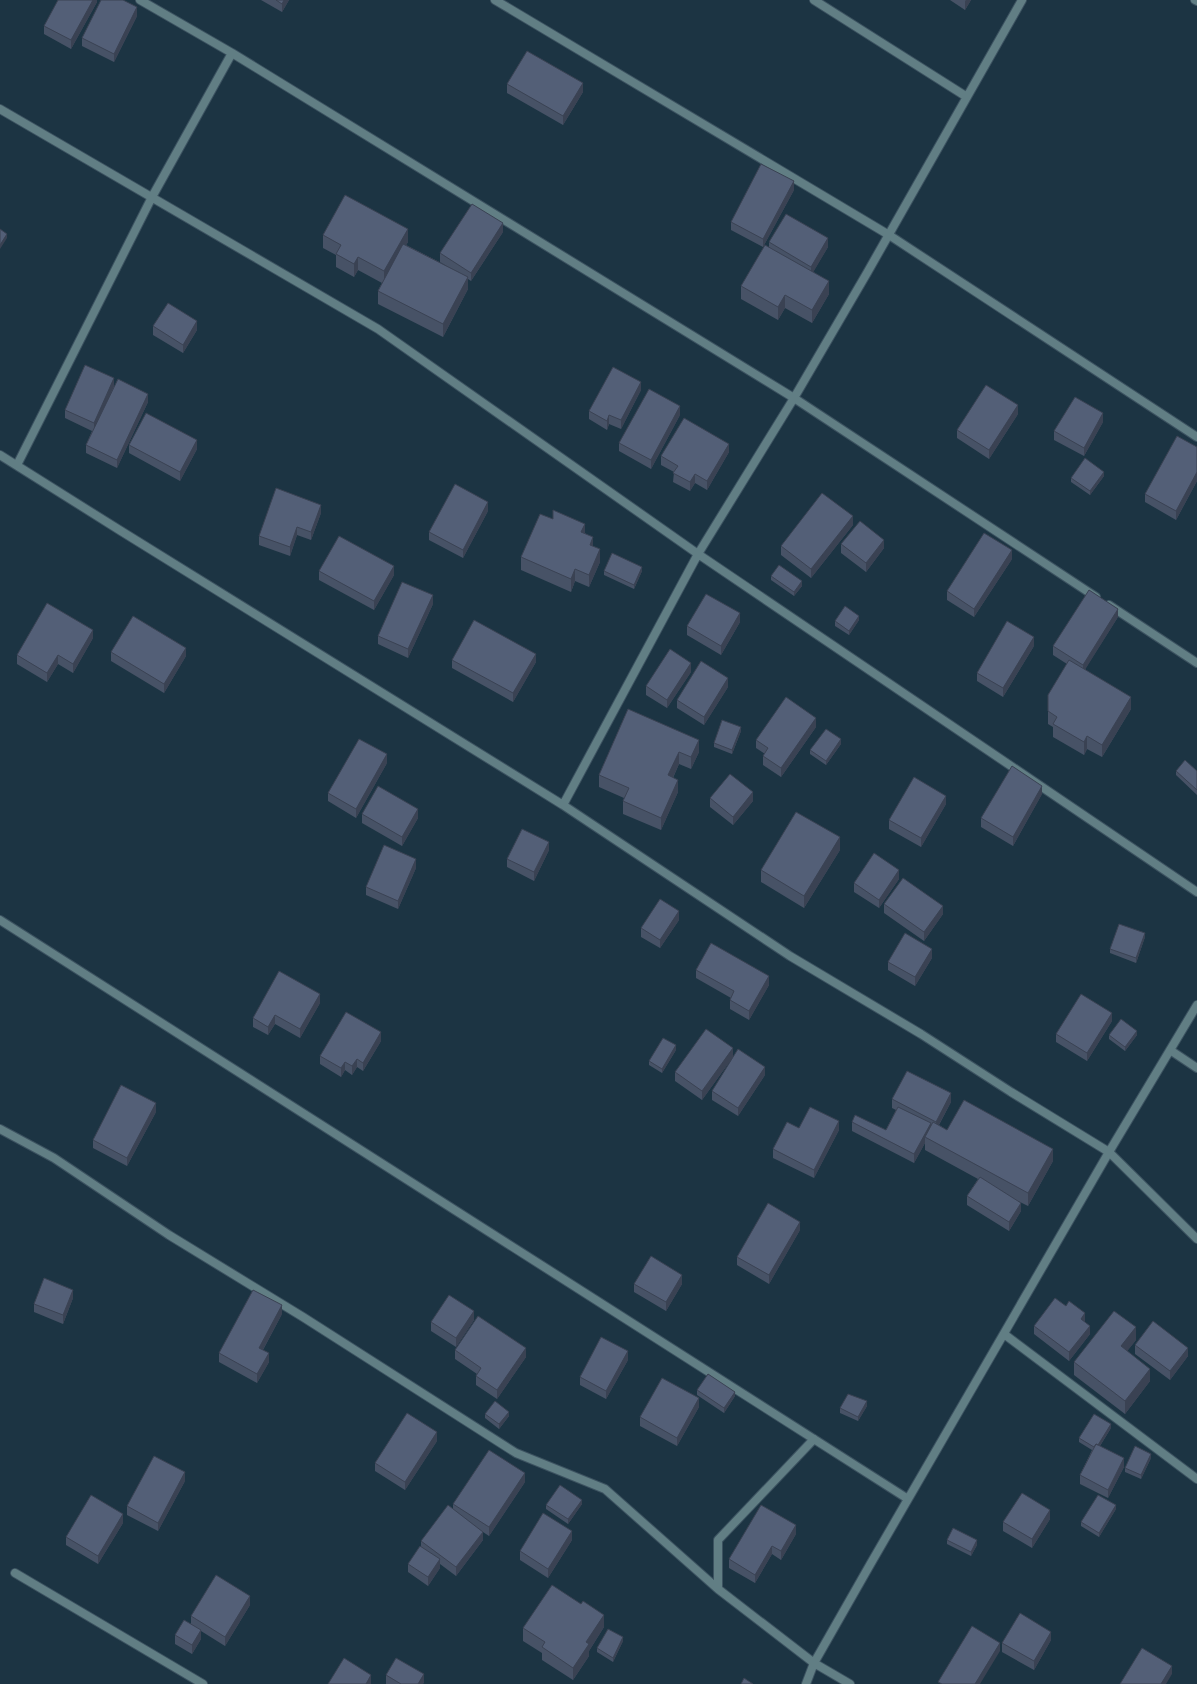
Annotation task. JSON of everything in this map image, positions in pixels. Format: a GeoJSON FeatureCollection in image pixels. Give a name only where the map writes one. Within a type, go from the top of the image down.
{"type":"FeatureCollection","features":[{"type":"Feature","properties":{"kind":"street"},"geometry":{"type":"LineString","coordinates":[[140,0],[232,53],[794,398],[1197,663]]}},
{"type":"Feature","properties":{"kind":"street"},"geometry":{"type":"LineString","coordinates":[[495,0],[889,235],[1197,437]]}},
{"type":"Feature","properties":{"kind":"street"},"geometry":{"type":"LineString","coordinates":[[814,0],[967,97]]}},
{"type":"Feature","properties":{"kind":"street"},"geometry":{"type":"LineString","coordinates":[[563,805],[698,554],[794,398],[889,235],[1022,0]]}},
{"type":"Feature","properties":{"kind":"street"},"geometry":{"type":"LineString","coordinates":[[17,465],[152,197],[232,53]]}},
{"type":"Feature","properties":{"kind":"street"},"geometry":{"type":"LineString","coordinates":[[0,109],[378,329],[698,554],[1197,892]]}},
{"type":"Feature","properties":{"kind":"street"},"geometry":{"type":"LineString","coordinates":[[0,455],[563,805],[790,956],[921,1034],[1011,1092],[1109,1152],[1197,1239]]}},
{"type":"Feature","properties":{"kind":"street"},"geometry":{"type":"LineString","coordinates":[[0,920],[908,1499]]}},
{"type":"Feature","properties":{"kind":"street"},"geometry":{"type":"LineString","coordinates":[[806,1684],[814,1663],[908,1499],[1109,1152],[1197,1005]]}},
{"type":"Feature","properties":{"kind":"street"},"geometry":{"type":"LineString","coordinates":[[1170,1050],[1197,1068]]}},
{"type":"Feature","properties":{"kind":"street"},"geometry":{"type":"LineString","coordinates":[[0,1129],[54,1158],[169,1235],[304,1317],[516,1453],[605,1489],[718,1588],[814,1663],[850,1684]]}},
{"type":"Feature","properties":{"kind":"street"},"geometry":{"type":"LineString","coordinates":[[1004,1334],[1197,1479]]}},
{"type":"Feature","properties":{"kind":"street"},"geometry":{"type":"LineString","coordinates":[[718,1588],[718,1540],[814,1439]]}},
{"type":"Feature","properties":{"kind":"street"},"geometry":{"type":"LineString","coordinates":[[15,1573],[203,1684]]}},
{"type":"Feature","properties":{"kind":"building"},"geometry":{"type":"Polygon","coordinates":[[[58,0],[93,0],[71,40],[44,26],[58,0]]]}},
{"type":"Feature","properties":{"kind":"building"},"geometry":{"type":"Polygon","coordinates":[[[101,0],[123,0],[137,7],[114,54],[82,38],[101,0]]]}},
{"type":"Feature","properties":{"kind":"building"},"geometry":{"type":"Polygon","coordinates":[[[276,0],[284,0],[282,4],[276,0]]]}},
{"type":"Feature","properties":{"kind":"building"},"geometry":{"type":"Polygon","coordinates":[[[527,51],[583,83],[563,116],[507,84],[527,51]]]}},
{"type":"Feature","properties":{"kind":"building"},"geometry":{"type":"Polygon","coordinates":[[[761,164],[794,181],[763,239],[731,222],[761,164]]]}},
{"type":"Feature","properties":{"kind":"building"},"geometry":{"type":"Polygon","coordinates":[[[345,195],[408,229],[384,271],[358,257],[354,264],[336,254],[341,245],[323,235],[345,195]]]}},
{"type":"Feature","properties":{"kind":"building"},"geometry":{"type":"Polygon","coordinates":[[[472,204],[503,223],[471,273],[440,253],[472,204]]]}},
{"type":"Feature","properties":{"kind":"building"},"geometry":{"type":"Polygon","coordinates":[[[786,214],[828,238],[811,267],[769,242],[786,214]]]}},
{"type":"Feature","properties":{"kind":"building"},"geometry":{"type":"Polygon","coordinates":[[[0,229],[7,234],[0,245],[0,229]]]}},
{"type":"Feature","properties":{"kind":"building"},"geometry":{"type":"Polygon","coordinates":[[[403,244],[468,277],[443,324],[378,291],[403,244]]]}},
{"type":"Feature","properties":{"kind":"building"},"geometry":{"type":"Polygon","coordinates":[[[765,245],[829,281],[812,310],[785,295],[778,307],[741,286],[765,245]]]}},
{"type":"Feature","properties":{"kind":"building"},"geometry":{"type":"Polygon","coordinates":[[[168,303],[197,321],[183,345],[153,326],[168,303]]]}},
{"type":"Feature","properties":{"kind":"building"},"geometry":{"type":"Polygon","coordinates":[[[85,365],[114,378],[94,423],[65,410],[85,365]]]}},
{"type":"Feature","properties":{"kind":"building"},"geometry":{"type":"Polygon","coordinates":[[[613,367],[641,382],[621,420],[609,415],[607,421],[589,411],[613,367]]]}},
{"type":"Feature","properties":{"kind":"building"},"geometry":{"type":"Polygon","coordinates":[[[118,379],[148,394],[117,460],[86,445],[118,379]]]}},
{"type":"Feature","properties":{"kind":"building"},"geometry":{"type":"Polygon","coordinates":[[[986,385],[1018,405],[989,450],[957,430],[986,385]]]}},
{"type":"Feature","properties":{"kind":"building"},"geometry":{"type":"Polygon","coordinates":[[[649,389],[680,406],[651,460],[619,443],[649,389]]]}},
{"type":"Feature","properties":{"kind":"building"},"geometry":{"type":"Polygon","coordinates":[[[1075,397],[1103,413],[1084,448],[1054,431],[1075,397]]]}},
{"type":"Feature","properties":{"kind":"building"},"geometry":{"type":"Polygon","coordinates":[[[146,413],[197,440],[180,472],[129,445],[146,413]]]}},
{"type":"Feature","properties":{"kind":"building"},"geometry":{"type":"Polygon","coordinates":[[[684,418],[729,444],[707,481],[695,474],[690,482],[673,473],[678,466],[661,456],[684,418]]]}},
{"type":"Feature","properties":{"kind":"building"},"geometry":{"type":"Polygon","coordinates":[[[1177,436],[1197,447],[1197,472],[1176,511],[1145,494],[1177,436]]]}},
{"type":"Feature","properties":{"kind":"building"},"geometry":{"type":"Polygon","coordinates":[[[1085,458],[1104,472],[1090,491],[1071,478],[1085,458]]]}},
{"type":"Feature","properties":{"kind":"building"},"geometry":{"type":"Polygon","coordinates":[[[455,484],[488,502],[463,550],[429,532],[455,484]]]}},
{"type":"Feature","properties":{"kind":"building"},"geometry":{"type":"Polygon","coordinates":[[[276,488],[321,505],[311,532],[297,527],[290,547],[259,536],[276,488]]]}},
{"type":"Feature","properties":{"kind":"building"},"geometry":{"type":"Polygon","coordinates":[[[822,493],[853,516],[811,569],[781,546],[822,493]]]}},
{"type":"Feature","properties":{"kind":"building"},"geometry":{"type":"Polygon","coordinates":[[[553,510],[585,524],[581,532],[593,537],[590,545],[600,549],[589,575],[575,569],[571,579],[521,557],[540,514],[553,519],[553,510]]]}},
{"type":"Feature","properties":{"kind":"building"},"geometry":{"type":"Polygon","coordinates":[[[860,521],[884,540],[866,563],[841,544],[860,521]]]}},
{"type":"Feature","properties":{"kind":"building"},"geometry":{"type":"Polygon","coordinates":[[[984,533],[1012,550],[974,609],[947,591],[984,533]]]}},
{"type":"Feature","properties":{"kind":"building"},"geometry":{"type":"Polygon","coordinates":[[[339,536],[394,566],[374,601],[319,571],[339,536]]]}},
{"type":"Feature","properties":{"kind":"building"},"geometry":{"type":"Polygon","coordinates":[[[612,553],[642,567],[634,585],[604,571],[612,553]]]}},
{"type":"Feature","properties":{"kind":"building"},"geometry":{"type":"Polygon","coordinates":[[[779,565],[802,581],[794,592],[771,576],[779,565]]]}},
{"type":"Feature","properties":{"kind":"building"},"geometry":{"type":"Polygon","coordinates":[[[402,582],[433,595],[408,649],[378,636],[402,582]]]}},
{"type":"Feature","properties":{"kind":"building"},"geometry":{"type":"Polygon","coordinates":[[[1089,590],[1118,609],[1083,665],[1053,646],[1089,590]]]}},
{"type":"Feature","properties":{"kind":"building"},"geometry":{"type":"Polygon","coordinates":[[[706,594],[740,613],[721,646],[687,626],[706,594]]]}},
{"type":"Feature","properties":{"kind":"building"},"geometry":{"type":"Polygon","coordinates":[[[47,603],[93,630],[73,664],[58,655],[47,673],[17,655],[47,603]]]}},
{"type":"Feature","properties":{"kind":"building"},"geometry":{"type":"Polygon","coordinates":[[[845,606],[859,616],[849,631],[835,621],[845,606]]]}},
{"type":"Feature","properties":{"kind":"building"},"geometry":{"type":"Polygon","coordinates":[[[133,616],[186,648],[164,684],[111,652],[133,616]]]}},
{"type":"Feature","properties":{"kind":"building"},"geometry":{"type":"Polygon","coordinates":[[[474,620],[536,654],[513,693],[452,660],[474,620]]]}},
{"type":"Feature","properties":{"kind":"building"},"geometry":{"type":"Polygon","coordinates":[[[1007,621],[1034,637],[1003,688],[977,673],[1007,621]]]}},
{"type":"Feature","properties":{"kind":"building"},"geometry":{"type":"Polygon","coordinates":[[[670,649],[691,663],[667,700],[646,686],[670,649]]]}},
{"type":"Feature","properties":{"kind":"building"},"geometry":{"type":"Polygon","coordinates":[[[1069,660],[1131,697],[1102,745],[1087,736],[1084,742],[1053,724],[1057,717],[1048,711],[1048,695],[1069,660]]]}},
{"type":"Feature","properties":{"kind":"building"},"geometry":{"type":"Polygon","coordinates":[[[701,661],[728,678],[704,717],[677,700],[701,661]]]}},
{"type":"Feature","properties":{"kind":"building"},"geometry":{"type":"Polygon","coordinates":[[[786,697],[816,718],[781,768],[763,756],[768,748],[756,740],[786,697]]]}},
{"type":"Feature","properties":{"kind":"building"},"geometry":{"type":"Polygon","coordinates":[[[628,709],[699,740],[691,757],[679,752],[668,775],[678,780],[661,818],[623,801],[629,788],[599,775],[628,709]]]}},
{"type":"Feature","properties":{"kind":"building"},"geometry":{"type":"Polygon","coordinates":[[[722,720],[741,727],[732,750],[714,743],[722,720]]]}},
{"type":"Feature","properties":{"kind":"building"},"geometry":{"type":"Polygon","coordinates":[[[826,729],[841,739],[826,761],[810,750],[826,729]]]}},
{"type":"Feature","properties":{"kind":"building"},"geometry":{"type":"Polygon","coordinates":[[[359,739],[387,754],[356,809],[328,793],[359,739]]]}},
{"type":"Feature","properties":{"kind":"building"},"geometry":{"type":"Polygon","coordinates":[[[1185,760],[1197,771],[1197,790],[1176,771],[1185,760]]]}},
{"type":"Feature","properties":{"kind":"building"},"geometry":{"type":"Polygon","coordinates":[[[1012,766],[1042,786],[1013,837],[981,818],[1012,766]]]}},
{"type":"Feature","properties":{"kind":"building"},"geometry":{"type":"Polygon","coordinates":[[[730,774],[753,792],[733,817],[710,798],[730,774]]]}},
{"type":"Feature","properties":{"kind":"building"},"geometry":{"type":"Polygon","coordinates":[[[914,777],[946,796],[921,838],[889,820],[914,777]]]}},
{"type":"Feature","properties":{"kind":"building"},"geometry":{"type":"Polygon","coordinates":[[[378,786],[418,809],[402,837],[362,814],[378,786]]]}},
{"type":"Feature","properties":{"kind":"building"},"geometry":{"type":"Polygon","coordinates":[[[796,812],[840,837],[804,896],[761,870],[796,812]]]}},
{"type":"Feature","properties":{"kind":"building"},"geometry":{"type":"Polygon","coordinates":[[[522,829],[549,842],[534,872],[507,859],[522,829]]]}},
{"type":"Feature","properties":{"kind":"building"},"geometry":{"type":"Polygon","coordinates":[[[384,845],[416,859],[398,901],[366,887],[384,845]]]}},
{"type":"Feature","properties":{"kind":"building"},"geometry":{"type":"Polygon","coordinates":[[[874,853],[899,870],[879,900],[854,883],[874,853]]]}},
{"type":"Feature","properties":{"kind":"building"},"geometry":{"type":"Polygon","coordinates":[[[903,878],[943,906],[924,932],[884,904],[903,878]]]}},
{"type":"Feature","properties":{"kind":"building"},"geometry":{"type":"Polygon","coordinates":[[[660,899],[679,911],[660,940],[641,928],[660,899]]]}},
{"type":"Feature","properties":{"kind":"building"},"geometry":{"type":"Polygon","coordinates":[[[1119,924],[1145,933],[1136,958],[1110,949],[1119,924]]]}},
{"type":"Feature","properties":{"kind":"building"},"geometry":{"type":"Polygon","coordinates":[[[905,933],[932,949],[915,977],[888,962],[905,933]]]}},
{"type":"Feature","properties":{"kind":"building"},"geometry":{"type":"Polygon","coordinates":[[[711,943],[769,976],[749,1011],[730,1000],[734,991],[696,970],[711,943]]]}},
{"type":"Feature","properties":{"kind":"building"},"geometry":{"type":"Polygon","coordinates":[[[279,971],[320,994],[300,1029],[275,1015],[268,1027],[253,1018],[279,971]]]}},
{"type":"Feature","properties":{"kind":"building"},"geometry":{"type":"Polygon","coordinates":[[[1081,994],[1112,1013],[1087,1053],[1056,1034],[1081,994]]]}},
{"type":"Feature","properties":{"kind":"building"},"geometry":{"type":"Polygon","coordinates":[[[346,1012],[381,1032],[363,1063],[357,1059],[352,1066],[345,1062],[341,1068],[320,1056],[346,1012]]]}},
{"type":"Feature","properties":{"kind":"building"},"geometry":{"type":"Polygon","coordinates":[[[1121,1019],[1137,1031],[1125,1047],[1109,1035],[1121,1019]]]}},
{"type":"Feature","properties":{"kind":"building"},"geometry":{"type":"Polygon","coordinates":[[[706,1029],[733,1048],[702,1091],[675,1072],[706,1029]]]}},
{"type":"Feature","properties":{"kind":"building"},"geometry":{"type":"Polygon","coordinates":[[[663,1038],[676,1045],[662,1069],[649,1061],[663,1038]]]}},
{"type":"Feature","properties":{"kind":"building"},"geometry":{"type":"Polygon","coordinates":[[[738,1049],[765,1067],[738,1108],[712,1091],[738,1049]]]}},
{"type":"Feature","properties":{"kind":"building"},"geometry":{"type":"Polygon","coordinates":[[[907,1071],[951,1093],[936,1122],[892,1099],[907,1071]]]}},
{"type":"Feature","properties":{"kind":"building"},"geometry":{"type":"Polygon","coordinates":[[[121,1085],[156,1103],[127,1158],[93,1140],[121,1085]]]}},
{"type":"Feature","properties":{"kind":"building"},"geometry":{"type":"Polygon","coordinates":[[[964,1100],[1053,1149],[1028,1193],[925,1137],[933,1122],[947,1130],[964,1100]]]}},
{"type":"Feature","properties":{"kind":"building"},"geometry":{"type":"Polygon","coordinates":[[[810,1107],[839,1121],[814,1170],[773,1149],[787,1122],[799,1128],[810,1107]]]}},
{"type":"Feature","properties":{"kind":"building"},"geometry":{"type":"Polygon","coordinates":[[[898,1107],[931,1123],[914,1154],[852,1122],[855,1115],[886,1130],[898,1107]]]}},
{"type":"Feature","properties":{"kind":"building"},"geometry":{"type":"Polygon","coordinates":[[[980,1177],[1021,1203],[1009,1222],[967,1196],[980,1177]]]}},
{"type":"Feature","properties":{"kind":"building"},"geometry":{"type":"Polygon","coordinates":[[[768,1203],[800,1222],[769,1275],[737,1257],[768,1203]]]}},
{"type":"Feature","properties":{"kind":"building"},"geometry":{"type":"Polygon","coordinates":[[[651,1256],[682,1275],[666,1302],[634,1284],[651,1256]]]}},
{"type":"Feature","properties":{"kind":"building"},"geometry":{"type":"Polygon","coordinates":[[[44,1278],[73,1290],[63,1315],[34,1304],[44,1278]]]}},
{"type":"Feature","properties":{"kind":"building"},"geometry":{"type":"Polygon","coordinates":[[[253,1290],[282,1305],[259,1348],[269,1353],[257,1374],[219,1353],[253,1290]]]}},
{"type":"Feature","properties":{"kind":"building"},"geometry":{"type":"Polygon","coordinates":[[[449,1295],[474,1311],[456,1338],[431,1322],[449,1295]]]}},
{"type":"Feature","properties":{"kind":"building"},"geometry":{"type":"Polygon","coordinates":[[[1055,1298],[1066,1306],[1069,1301],[1085,1313],[1081,1319],[1090,1326],[1069,1352],[1034,1326],[1055,1298]]]}},
{"type":"Feature","properties":{"kind":"building"},"geometry":{"type":"Polygon","coordinates":[[[1114,1311],[1136,1327],[1121,1346],[1150,1369],[1125,1401],[1074,1362],[1114,1311]]]}},
{"type":"Feature","properties":{"kind":"building"},"geometry":{"type":"Polygon","coordinates":[[[478,1316],[526,1348],[497,1390],[476,1376],[481,1368],[455,1350],[478,1316]]]}},
{"type":"Feature","properties":{"kind":"building"},"geometry":{"type":"Polygon","coordinates":[[[1153,1321],[1188,1348],[1170,1371],[1135,1345],[1153,1321]]]}},
{"type":"Feature","properties":{"kind":"building"},"geometry":{"type":"Polygon","coordinates":[[[601,1337],[628,1351],[606,1391],[580,1377],[601,1337]]]}},
{"type":"Feature","properties":{"kind":"building"},"geometry":{"type":"Polygon","coordinates":[[[708,1374],[735,1392],[724,1408],[697,1390],[708,1374]]]}},
{"type":"Feature","properties":{"kind":"building"},"geometry":{"type":"Polygon","coordinates":[[[662,1378],[699,1398],[677,1438],[640,1417],[662,1378]]]}},
{"type":"Feature","properties":{"kind":"building"},"geometry":{"type":"Polygon","coordinates":[[[848,1394],[867,1401],[858,1417],[840,1408],[848,1394]]]}},
{"type":"Feature","properties":{"kind":"building"},"geometry":{"type":"Polygon","coordinates":[[[495,1401],[509,1412],[499,1424],[485,1414],[495,1401]]]}},
{"type":"Feature","properties":{"kind":"building"},"geometry":{"type":"Polygon","coordinates":[[[407,1413],[437,1432],[405,1482],[375,1463],[407,1413]]]}},
{"type":"Feature","properties":{"kind":"building"},"geometry":{"type":"Polygon","coordinates":[[[1094,1414],[1111,1424],[1098,1445],[1096,1444],[1094,1447],[1079,1438],[1094,1414]]]}},
{"type":"Feature","properties":{"kind":"building"},"geometry":{"type":"Polygon","coordinates":[[[1096,1444],[1124,1458],[1108,1490],[1080,1475],[1096,1444]]]}},
{"type":"Feature","properties":{"kind":"building"},"geometry":{"type":"Polygon","coordinates":[[[1135,1446],[1151,1454],[1141,1475],[1125,1468],[1135,1446]]]}},
{"type":"Feature","properties":{"kind":"building"},"geometry":{"type":"Polygon","coordinates":[[[489,1450],[525,1473],[489,1527],[453,1504],[489,1450]]]}},
{"type":"Feature","properties":{"kind":"building"},"geometry":{"type":"Polygon","coordinates":[[[154,1456],[185,1472],[158,1523],[127,1506],[154,1456]]]}},
{"type":"Feature","properties":{"kind":"building"},"geometry":{"type":"Polygon","coordinates":[[[560,1485],[582,1500],[568,1519],[546,1505],[560,1485]]]}},
{"type":"Feature","properties":{"kind":"building"},"geometry":{"type":"Polygon","coordinates":[[[1022,1493],[1050,1510],[1032,1539],[1003,1522],[1022,1493]]]}},
{"type":"Feature","properties":{"kind":"building"},"geometry":{"type":"Polygon","coordinates":[[[91,1495],[123,1514],[98,1556],[66,1537],[91,1495]]]}},
{"type":"Feature","properties":{"kind":"building"},"geometry":{"type":"Polygon","coordinates":[[[1098,1495],[1116,1505],[1099,1533],[1081,1522],[1098,1495]]]}},
{"type":"Feature","properties":{"kind":"building"},"geometry":{"type":"Polygon","coordinates":[[[448,1505],[483,1532],[456,1567],[421,1541],[448,1505]]]}},
{"type":"Feature","properties":{"kind":"building"},"geometry":{"type":"Polygon","coordinates":[[[761,1505],[796,1525],[781,1551],[772,1546],[755,1575],[729,1559],[761,1505]]]}},
{"type":"Feature","properties":{"kind":"building"},"geometry":{"type":"Polygon","coordinates":[[[543,1513],[572,1531],[548,1569],[520,1551],[543,1513]]]}},
{"type":"Feature","properties":{"kind":"building"},"geometry":{"type":"Polygon","coordinates":[[[953,1528],[977,1540],[971,1552],[947,1540],[953,1528]]]}},
{"type":"Feature","properties":{"kind":"building"},"geometry":{"type":"Polygon","coordinates":[[[420,1546],[440,1559],[428,1577],[408,1564],[420,1546]]]}},
{"type":"Feature","properties":{"kind":"building"},"geometry":{"type":"Polygon","coordinates":[[[216,1575],[250,1596],[225,1637],[191,1616],[216,1575]]]}},
{"type":"Feature","properties":{"kind":"building"},"geometry":{"type":"Polygon","coordinates":[[[552,1585],[581,1604],[583,1601],[604,1615],[586,1642],[589,1644],[573,1668],[542,1647],[545,1642],[523,1628],[552,1585]]]}},
{"type":"Feature","properties":{"kind":"building"},"geometry":{"type":"Polygon","coordinates":[[[1020,1613],[1051,1632],[1034,1661],[1002,1643],[1020,1613]]]}},
{"type":"Feature","properties":{"kind":"building"},"geometry":{"type":"Polygon","coordinates":[[[184,1620],[201,1630],[192,1645],[175,1635],[184,1620]]]}},
{"type":"Feature","properties":{"kind":"building"},"geometry":{"type":"Polygon","coordinates":[[[972,1626],[1000,1643],[975,1684],[942,1684],[938,1682],[972,1626]]]}},
{"type":"Feature","properties":{"kind":"building"},"geometry":{"type":"Polygon","coordinates":[[[608,1629],[623,1637],[613,1658],[597,1648],[608,1629]]]}},
{"type":"Feature","properties":{"kind":"building"},"geometry":{"type":"Polygon","coordinates":[[[1142,1648],[1172,1666],[1161,1684],[1120,1684],[1142,1648]]]}},
{"type":"Feature","properties":{"kind":"building"},"geometry":{"type":"Polygon","coordinates":[[[344,1658],[371,1675],[366,1684],[328,1684],[344,1658]]]}},
{"type":"Feature","properties":{"kind":"building"},"geometry":{"type":"Polygon","coordinates":[[[396,1658],[424,1674],[418,1684],[401,1684],[386,1675],[396,1658]]]}},
{"type":"Feature","properties":{"kind":"building"},"geometry":{"type":"Polygon","coordinates":[[[744,1678],[753,1684],[741,1684],[744,1678]]]}}]}
